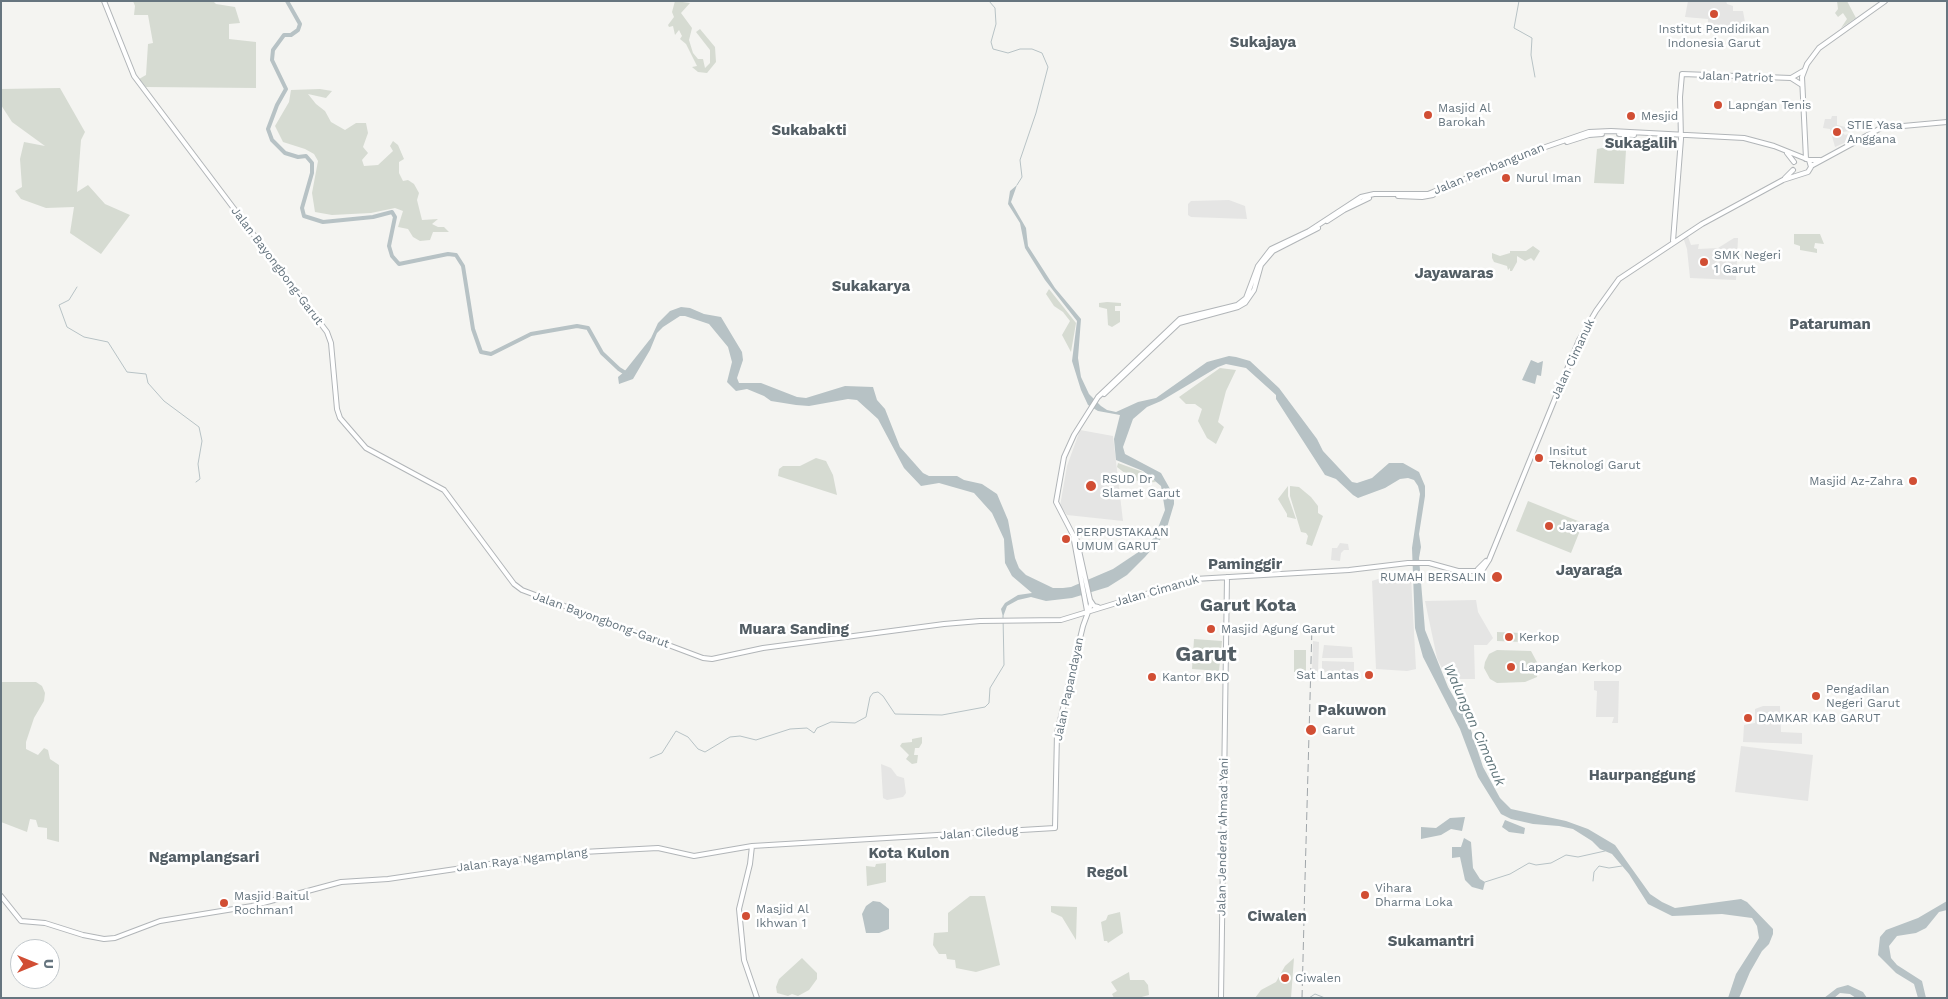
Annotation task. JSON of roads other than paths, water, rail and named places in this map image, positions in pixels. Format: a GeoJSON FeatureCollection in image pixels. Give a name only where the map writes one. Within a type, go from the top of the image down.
{"type":"FeatureCollection","features":[{"type":"Feature","properties":{"kind":"main road","name":"Jalan Bayongbong-Garut"},"geometry":{"type":"LineString","coordinates":[[104,1],[134,76],[327,332],[331,343],[338,413],[366,448],[444,490],[514,584],[522,590],[703,658],[717,659],[763,648],[903,629],[996,621],[1060,620],[1087,612]]}},
{"type":"Feature","properties":{"kind":"main road"},"geometry":{"type":"LineString","coordinates":[[1811,166],[1804,159],[1803,71],[1819,48],[1885,1]]}},
{"type":"Feature","properties":{"kind":"main road","name":"Jalan Patriot"},"geometry":{"type":"LineString","coordinates":[[1790,78],[1803,71]]}},
{"type":"Feature","properties":{"kind":"main road","name":"Jalan Patriot"},"geometry":{"type":"LineString","coordinates":[[1681,136],[1680,97],[1682,74],[1790,78],[1802,85]]}},
{"type":"Feature","properties":{"kind":"main road"},"geometry":{"type":"LineString","coordinates":[[1783,180],[1796,174],[1808,172],[1811,166],[1820,160],[1881,128],[1947,122]]}},
{"type":"Feature","properties":{"kind":"main road","name":"Jalan Pembangunan"},"geometry":{"type":"LineString","coordinates":[[1087,612],[1087,594],[1073,535],[1057,505],[1064,456],[1095,401],[1177,321],[1244,301],[1251,289],[1262,259],[1271,249],[1309,232],[1356,201],[1374,194],[1414,196],[1439,191],[1531,152],[1589,132],[1752,139],[1804,159]]}},
{"type":"Feature","properties":{"kind":"main road"},"geometry":{"type":"LineString","coordinates":[[1673,241],[1681,136]]}},
{"type":"Feature","properties":{"kind":"main road"},"geometry":{"type":"LineString","coordinates":[[1792,155],[1796,174]]}},
{"type":"Feature","properties":{"kind":"main road"},"geometry":{"type":"LineString","coordinates":[[1794,162],[1804,159],[1820,160]]}},
{"type":"Feature","properties":{"kind":"main road"},"geometry":{"type":"LineString","coordinates":[[1783,180],[1794,170]]}},
{"type":"Feature","properties":{"kind":"main road","name":"Jalan Cimanuk"},"geometry":{"type":"LineString","coordinates":[[1087,612],[1190,579],[1355,569],[1408,563],[1423,563],[1465,571],[1480,569],[1489,558],[1564,373],[1591,318],[1619,278],[1673,241],[1783,180]]}},
{"type":"Feature","properties":{"kind":"main road","name":"Jalan Jenderal Ahmad Yani"},"geometry":{"type":"LineString","coordinates":[[1221,998],[1227,577]]}},
{"type":"Feature","properties":{"kind":"main road"},"geometry":{"type":"LineString","coordinates":[[1087,594],[1094,606],[1098,607]]}},
{"type":"Feature","properties":{"kind":"main road","name":"Jalan Papandayan"},"geometry":{"type":"LineString","coordinates":[[1055,828],[1057,733],[1087,612],[1091,604],[1090,600]]}},
{"type":"Feature","properties":{"kind":"main road","name":"Jalan Ciledug"},"geometry":{"type":"LineString","coordinates":[[752,846],[1055,828]]}},
{"type":"Feature","properties":{"kind":"main road"},"geometry":{"type":"LineString","coordinates":[[752,846],[750,864],[739,909],[744,960],[757,998]]}},
{"type":"Feature","properties":{"kind":"main road","name":"Jalan Raya Ngamplang"},"geometry":{"type":"LineString","coordinates":[[1,896],[21,921],[44,923],[83,935],[104,939],[115,938],[160,921],[252,906],[342,882],[387,879],[564,853],[654,848],[694,856],[752,846]]}},
{"type":"Feature","properties":{"kind":"waterway","name":"Walungan Cimanuk"},"geometry":{"type":"LineString","coordinates":[[287,1],[300,24],[298,30],[291,35],[284,35],[273,50],[272,60],[286,89],[277,105],[268,129],[272,140],[285,153],[298,157],[306,156],[312,163],[312,173],[302,208],[304,216],[323,222],[373,217],[392,212],[395,217],[389,246],[392,256],[399,264],[448,254],[456,255],[463,266],[473,329],[481,352],[491,354],[531,334],[577,326],[588,328],[602,353],[627,374]]}},
{"type":"Feature","properties":{"kind":"waterway"},"geometry":{"type":"LineString","coordinates":[[989,1],[995,8],[996,24],[991,42],[993,49],[1008,53],[1020,49],[1032,49],[1042,53],[1048,67],[1036,113],[1020,160],[1022,177],[1017,185]]}},
{"type":"Feature","properties":{"kind":"waterway"},"geometry":{"type":"LineString","coordinates":[[1519,1],[1514,28],[1532,38],[1531,55],[1535,77]]}},
{"type":"Feature","properties":{"kind":"waterway"},"geometry":{"type":"LineString","coordinates":[[77,287],[69,300],[59,305],[67,327],[84,337],[108,342],[127,372],[146,374],[148,383],[164,401],[199,427],[202,441],[198,464],[200,479],[196,482]]}},
{"type":"Feature","properties":{"kind":"waterway"},"geometry":{"type":"LineString","coordinates":[[650,758],[662,753],[676,731],[688,737],[698,749],[705,752],[730,737],[740,736],[756,740],[790,729],[807,728],[814,733],[817,728],[831,722],[855,723],[866,717],[870,697],[873,693],[878,692],[883,696],[895,714],[942,715],[985,707],[989,703],[990,688],[1004,665],[1003,616]]}},
{"type":"Feature","properties":{"kind":"waterway"},"geometry":{"type":"LineString","coordinates":[[1485,882],[1510,874],[1529,863],[1536,865],[1551,863],[1566,855],[1578,857],[1605,851]]}},
{"type":"Feature","properties":{"kind":"waterway"},"geometry":{"type":"LineString","coordinates":[[1593,881],[1594,872],[1599,866],[1609,868],[1622,866]]}},
{"type":"Feature","properties":{"kind":"waterway"},"geometry":{"type":"LineString","coordinates":[[1309,998],[1315,994],[1325,998]]}},
{"type":"Feature","properties":{"kind":"railway"},"geometry":{"type":"LineString","coordinates":[[1304,916],[1312,626]]}},
{"type":"Feature","properties":{"kind":"railway"},"geometry":{"type":"LineString","coordinates":[[1302,998],[1304,920]]}},
{"type":"Feature","properties":{"kind":"place","name":"Institut Pendidikan Indonesia Garut"},"geometry":{"type":"Point","coordinates":[1714,14]}},
{"type":"Feature","properties":{"kind":"place","name":"Lapngan Tenis"},"geometry":{"type":"Point","coordinates":[1718,105]}},
{"type":"Feature","properties":{"kind":"place","name":"Masjid Al Barokah"},"geometry":{"type":"Point","coordinates":[1428,115]}},
{"type":"Feature","properties":{"kind":"place","name":"Mesjid"},"geometry":{"type":"Point","coordinates":[1631,116]}},
{"type":"Feature","properties":{"kind":"place","name":"STIE Yasa Anggana"},"geometry":{"type":"Point","coordinates":[1837,132]}},
{"type":"Feature","properties":{"kind":"place","name":"Nurul Iman"},"geometry":{"type":"Point","coordinates":[1506,178]}},
{"type":"Feature","properties":{"kind":"place","name":"SMK Negeri 1 Garut"},"geometry":{"type":"Point","coordinates":[1704,262]}},
{"type":"Feature","properties":{"kind":"place","name":"Insitut Teknologi Garut"},"geometry":{"type":"Point","coordinates":[1539,458]}},
{"type":"Feature","properties":{"kind":"place","name":"Masjid Az-Zahra"},"geometry":{"type":"Point","coordinates":[1913,481]}},
{"type":"Feature","properties":{"kind":"place","name":"RSUD Dr Slamet Garut"},"geometry":{"type":"Point","coordinates":[1091,486]}},
{"type":"Feature","properties":{"kind":"place","name":"Jayaraga"},"geometry":{"type":"Point","coordinates":[1549,526]}},
{"type":"Feature","properties":{"kind":"place","name":"PERPUSTAKAAN UMUM GARUT"},"geometry":{"type":"Point","coordinates":[1066,539]}},
{"type":"Feature","properties":{"kind":"place","name":"RUMAH BERSALIN"},"geometry":{"type":"Point","coordinates":[1497,577]}},
{"type":"Feature","properties":{"kind":"place","name":"Masjid Agung Garut"},"geometry":{"type":"Point","coordinates":[1211,629]}},
{"type":"Feature","properties":{"kind":"place","name":"Kerkop"},"geometry":{"type":"Point","coordinates":[1509,637]}},
{"type":"Feature","properties":{"kind":"place","name":"Lapangan Kerkop"},"geometry":{"type":"Point","coordinates":[1511,667]}},
{"type":"Feature","properties":{"kind":"place","name":"Sat Lantas"},"geometry":{"type":"Point","coordinates":[1369,675]}},
{"type":"Feature","properties":{"kind":"place","name":"Kantor BKD"},"geometry":{"type":"Point","coordinates":[1152,677]}},
{"type":"Feature","properties":{"kind":"place","name":"Pengadilan Negeri Garut"},"geometry":{"type":"Point","coordinates":[1816,696]}},
{"type":"Feature","properties":{"kind":"place","name":"DAMKAR KAB GARUT"},"geometry":{"type":"Point","coordinates":[1748,718]}},
{"type":"Feature","properties":{"kind":"place","name":"Garut"},"geometry":{"type":"Point","coordinates":[1311,730]}},
{"type":"Feature","properties":{"kind":"place","name":"Vihara Dharma Loka"},"geometry":{"type":"Point","coordinates":[1365,895]}},
{"type":"Feature","properties":{"kind":"place","name":"Masjid Baitul Rochman1"},"geometry":{"type":"Point","coordinates":[224,903]}},
{"type":"Feature","properties":{"kind":"place","name":"Masjid Al Ikhwan 1"},"geometry":{"type":"Point","coordinates":[746,916]}},
{"type":"Feature","properties":{"kind":"place","name":"Ciwalen"},"geometry":{"type":"Point","coordinates":[1285,978]}},
{"type":"Feature","properties":{"kind":"district","name":"Sukajaya"},"geometry":{"type":"Point","coordinates":[1263,43]}},
{"type":"Feature","properties":{"kind":"district","name":"Sukabakti"},"geometry":{"type":"Point","coordinates":[809,131]}},
{"type":"Feature","properties":{"kind":"district","name":"Sukagalih"},"geometry":{"type":"Point","coordinates":[1641,144]}},
{"type":"Feature","properties":{"kind":"district","name":"Jayawaras"},"geometry":{"type":"Point","coordinates":[1454,274]}},
{"type":"Feature","properties":{"kind":"district","name":"Sukakarya"},"geometry":{"type":"Point","coordinates":[871,287]}},
{"type":"Feature","properties":{"kind":"district","name":"Pataruman"},"geometry":{"type":"Point","coordinates":[1830,325]}},
{"type":"Feature","properties":{"kind":"district","name":"Paminggir"},"geometry":{"type":"Point","coordinates":[1245,565]}},
{"type":"Feature","properties":{"kind":"district","name":"Jayaraga"},"geometry":{"type":"Point","coordinates":[1589,571]}},
{"type":"Feature","properties":{"kind":"district","name":"Garut Kota"},"geometry":{"type":"Point","coordinates":[1248,606]}},
{"type":"Feature","properties":{"kind":"district","name":"Muara Sanding"},"geometry":{"type":"Point","coordinates":[794,630]}},
{"type":"Feature","properties":{"kind":"district","name":"Garut"},"geometry":{"type":"Point","coordinates":[1206,655]}},
{"type":"Feature","properties":{"kind":"district","name":"Pakuwon"},"geometry":{"type":"Point","coordinates":[1352,711]}},
{"type":"Feature","properties":{"kind":"district","name":"Haurpanggung"},"geometry":{"type":"Point","coordinates":[1642,776]}},
{"type":"Feature","properties":{"kind":"district","name":"Kota Kulon"},"geometry":{"type":"Point","coordinates":[909,854]}},
{"type":"Feature","properties":{"kind":"district","name":"Ngamplangsari"},"geometry":{"type":"Point","coordinates":[204,858]}},
{"type":"Feature","properties":{"kind":"district","name":"Regol"},"geometry":{"type":"Point","coordinates":[1107,873]}},
{"type":"Feature","properties":{"kind":"district","name":"Ciwalen"},"geometry":{"type":"Point","coordinates":[1277,917]}},
{"type":"Feature","properties":{"kind":"district","name":"Sukamantri"},"geometry":{"type":"Point","coordinates":[1431,942]}}]}
